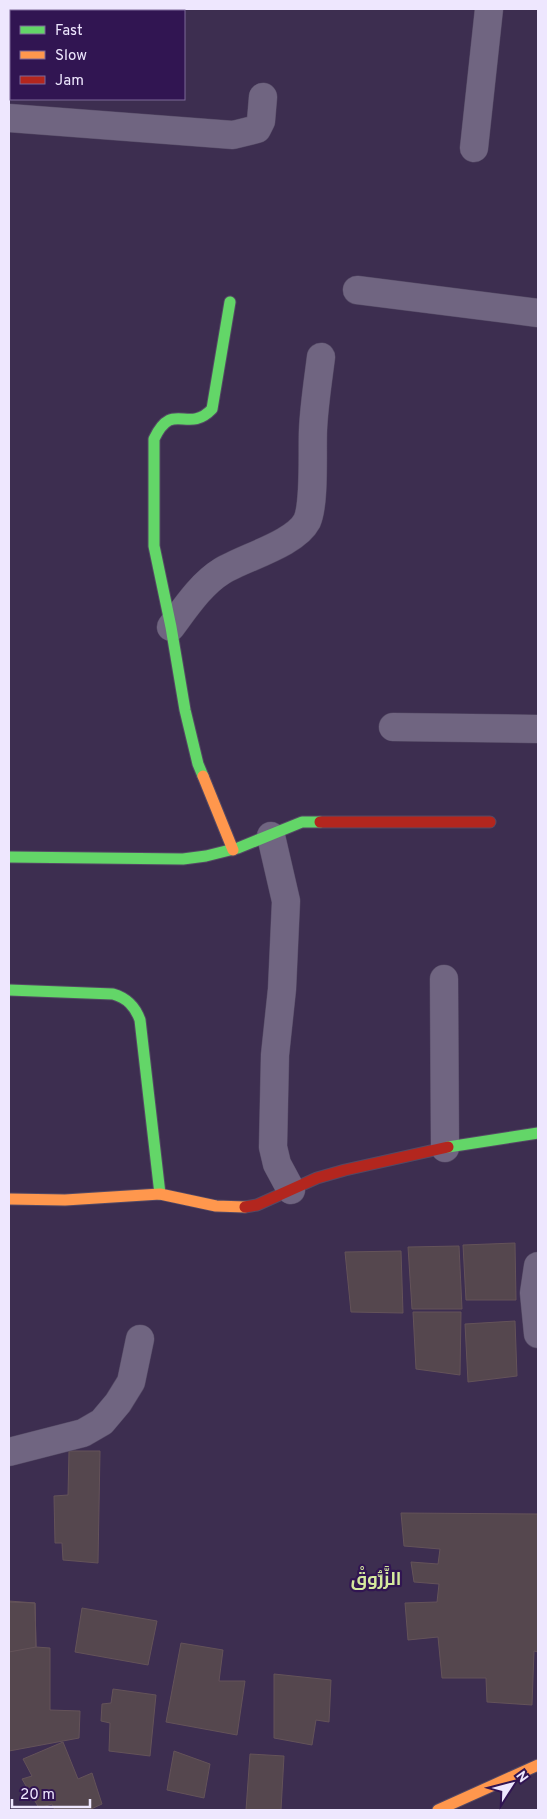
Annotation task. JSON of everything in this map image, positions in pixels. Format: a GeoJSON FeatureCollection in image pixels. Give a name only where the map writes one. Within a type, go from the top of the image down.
{"type":"FeatureCollection","features":[{"type":"Feature","properties":{"kind":"street"},"geometry":{"type":"LineString","coordinates":[[474,148],[489,9]]}},
{"type":"Feature","properties":{"kind":"street"},"geometry":{"type":"LineString","coordinates":[[9,118],[233,135],[257,129],[261,121],[263,96]]}},
{"type":"Feature","properties":{"kind":"street"},"geometry":{"type":"LineString","coordinates":[[357,290],[538,313]]}},
{"type":"Feature","properties":{"kind":"street"},"geometry":{"type":"LineString","coordinates":[[230,302],[212,409],[208,415],[198,420],[170,418],[164,420],[158,427],[154,440],[154,546],[171,627],[185,710],[198,764],[233,850]]}},
{"type":"Feature","properties":{"kind":"street"},"geometry":{"type":"LineString","coordinates":[[171,627],[199,591],[221,572],[296,535],[307,521],[311,505],[313,429],[321,358]]}},
{"type":"Feature","properties":{"kind":"street"},"geometry":{"type":"LineString","coordinates":[[393,727],[538,729]]}},
{"type":"Feature","properties":{"kind":"street"},"geometry":{"type":"LineString","coordinates":[[9,856],[183,859],[233,850],[302,822],[490,822]]}},
{"type":"Feature","properties":{"kind":"street"},"geometry":{"type":"LineString","coordinates":[[271,836],[286,901],[282,989],[275,1055],[273,1148],[277,1164],[291,1190]]}},
{"type":"Feature","properties":{"kind":"street"},"geometry":{"type":"LineString","coordinates":[[444,979],[445,1148]]}},
{"type":"Feature","properties":{"kind":"street"},"geometry":{"type":"LineString","coordinates":[[9,990],[113,994],[121,996],[137,1010],[140,1020],[160,1194]]}},
{"type":"Feature","properties":{"kind":"street"},"geometry":{"type":"LineString","coordinates":[[9,1200],[64,1200],[160,1194],[216,1206],[239,1208],[257,1205],[317,1178],[345,1170],[445,1148],[538,1133]]}},
{"type":"Feature","properties":{"kind":"street"},"geometry":{"type":"LineString","coordinates":[[538,1266],[534,1293],[538,1334]]}},
{"type":"Feature","properties":{"kind":"street"},"geometry":{"type":"LineString","coordinates":[[9,1452],[83,1433],[102,1422],[118,1403],[131,1382],[140,1339]]}},
{"type":"Feature","properties":{"kind":"street"},"geometry":{"type":"LineString","coordinates":[[438,1810],[538,1765]]}},
{"type":"Feature","properties":{"kind":"building"},"geometry":{"type":"Polygon","coordinates":[[[515,1243],[516,1300],[466,1300],[463,1245],[515,1243]]]}},
{"type":"Feature","properties":{"kind":"building"},"geometry":{"type":"Polygon","coordinates":[[[459,1246],[462,1309],[412,1309],[408,1247],[459,1246]]]}},
{"type":"Feature","properties":{"kind":"building"},"geometry":{"type":"Polygon","coordinates":[[[401,1251],[403,1313],[351,1312],[345,1252],[401,1251]]]}},
{"type":"Feature","properties":{"kind":"building"},"geometry":{"type":"Polygon","coordinates":[[[413,1312],[461,1312],[460,1375],[416,1369],[413,1312]]]}},
{"type":"Feature","properties":{"kind":"building"},"geometry":{"type":"Polygon","coordinates":[[[515,1321],[517,1376],[468,1382],[465,1324],[515,1321]]]}},
{"type":"Feature","properties":{"kind":"building"},"geometry":{"type":"Polygon","coordinates":[[[69,1451],[100,1451],[98,1563],[63,1560],[62,1543],[55,1543],[54,1496],[68,1495],[69,1451]]]}},
{"type":"Feature","properties":{"kind":"building"},"geometry":{"type":"Polygon","coordinates":[[[401,1513],[538,1514],[538,1652],[534,1651],[532,1705],[487,1702],[486,1678],[442,1678],[438,1637],[408,1640],[405,1603],[437,1602],[439,1584],[414,1582],[411,1562],[438,1564],[440,1549],[404,1546],[401,1513]]]}},
{"type":"Feature","properties":{"kind":"building"},"geometry":{"type":"Polygon","coordinates":[[[9,1601],[35,1603],[36,1647],[50,1648],[50,1710],[80,1711],[79,1738],[9,1751],[9,1601]]]}},
{"type":"Feature","properties":{"kind":"building"},"geometry":{"type":"Polygon","coordinates":[[[9,1602],[35,1603],[36,1647],[9,1652],[9,1602]]]}},
{"type":"Feature","properties":{"kind":"building"},"geometry":{"type":"Polygon","coordinates":[[[82,1608],[157,1621],[148,1665],[75,1652],[82,1608]]]}},
{"type":"Feature","properties":{"kind":"building"},"geometry":{"type":"Polygon","coordinates":[[[181,1643],[223,1650],[219,1681],[245,1681],[237,1735],[166,1722],[181,1643]]]}},
{"type":"Feature","properties":{"kind":"building"},"geometry":{"type":"Polygon","coordinates":[[[274,1674],[331,1680],[329,1722],[316,1720],[312,1745],[274,1738],[274,1674]]]}},
{"type":"Feature","properties":{"kind":"building"},"geometry":{"type":"Polygon","coordinates":[[[113,1689],[156,1695],[150,1756],[109,1751],[110,1723],[101,1721],[102,1704],[111,1703],[113,1689]]]}},
{"type":"Feature","properties":{"kind":"building"},"geometry":{"type":"Polygon","coordinates":[[[63,1742],[78,1779],[92,1773],[102,1804],[89,1810],[55,1810],[52,1804],[39,1808],[22,1779],[32,1776],[23,1759],[63,1742]]]}},
{"type":"Feature","properties":{"kind":"building"},"geometry":{"type":"Polygon","coordinates":[[[174,1751],[210,1764],[204,1798],[167,1790],[174,1751]]]}},
{"type":"Feature","properties":{"kind":"building"},"geometry":{"type":"Polygon","coordinates":[[[250,1754],[284,1756],[281,1810],[246,1810],[250,1754]]]}},
{"type":"Feature","properties":{"kind":"traffic: fast"},"geometry":{"type":"LineString","coordinates":[[203,776],[198,764],[185,710],[171,627],[154,546],[154,439],[161,427],[168,421],[174,419],[195,419],[212,409],[230,302]]}},
{"type":"Feature","properties":{"kind":"traffic: fast"},"geometry":{"type":"LineString","coordinates":[[9,857],[183,859],[206,856],[238,848],[302,822],[320,822]]}},
{"type":"Feature","properties":{"kind":"traffic: fast"},"geometry":{"type":"LineString","coordinates":[[9,990],[113,994],[126,1000],[136,1011],[140,1020],[160,1194]]}},
{"type":"Feature","properties":{"kind":"traffic: fast"},"geometry":{"type":"LineString","coordinates":[[448,1147],[538,1133]]}},
{"type":"Feature","properties":{"kind":"traffic: slow"},"geometry":{"type":"LineString","coordinates":[[203,776],[233,850]]}},
{"type":"Feature","properties":{"kind":"traffic: slow"},"geometry":{"type":"LineString","coordinates":[[9,1199],[65,1200],[160,1194],[216,1206],[245,1207]]}},
{"type":"Feature","properties":{"kind":"traffic: slow"},"geometry":{"type":"LineString","coordinates":[[438,1810],[538,1765]]}},
{"type":"Feature","properties":{"kind":"traffic: jam"},"geometry":{"type":"LineString","coordinates":[[320,822],[490,822]]}},
{"type":"Feature","properties":{"kind":"traffic: jam"},"geometry":{"type":"LineString","coordinates":[[245,1207],[257,1205],[317,1178],[448,1147]]}},
{"type":"Feature","properties":{"kind":"district","name":"الزَّرُّوقْ"},"geometry":{"type":"Point","coordinates":[376,1579]}}]}
